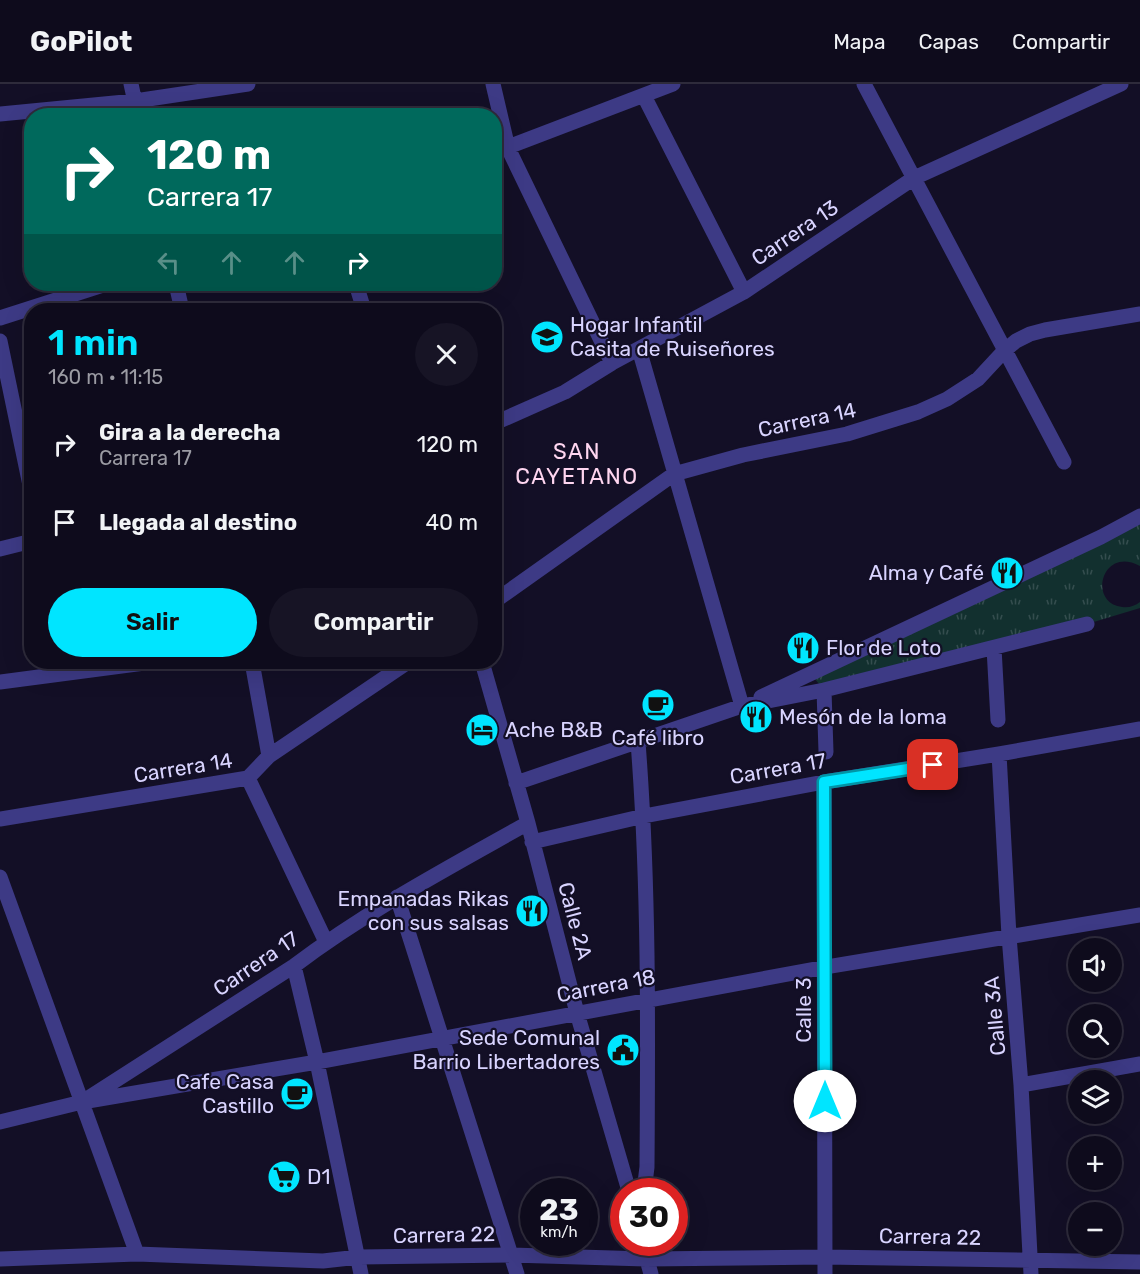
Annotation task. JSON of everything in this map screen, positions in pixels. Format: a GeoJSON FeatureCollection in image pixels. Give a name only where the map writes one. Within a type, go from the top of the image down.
{"type":"FeatureCollection","features":[{"type":"Feature","properties":{"kind":"street"},"geometry":{"type":"LineString","coordinates":[[131,84],[136,108],[248,84]]}},
{"type":"Feature","properties":{"kind":"street"},"geometry":{"type":"LineString","coordinates":[[493,84],[496,108]]}},
{"type":"Feature","properties":{"kind":"street"},"geometry":{"type":"LineString","coordinates":[[502,150],[673,84]]}},
{"type":"Feature","properties":{"kind":"street"},"geometry":{"type":"LineString","coordinates":[[864,84],[1064,462]]}},
{"type":"Feature","properties":{"kind":"street","name":"Carrera 13"},"geometry":{"type":"LineString","coordinates":[[502,420],[566,392],[612,363],[744,292],[914,177],[1121,84]]}},
{"type":"Feature","properties":{"kind":"street"},"geometry":{"type":"LineString","coordinates":[[644,96],[744,292]]}},
{"type":"Feature","properties":{"kind":"street"},"geometry":{"type":"LineString","coordinates":[[0,114],[24,113]]}},
{"type":"Feature","properties":{"kind":"street"},"geometry":{"type":"LineString","coordinates":[[502,152],[612,363]]}},
{"type":"Feature","properties":{"kind":"street"},"geometry":{"type":"LineString","coordinates":[[47,303],[84,291]]}},
{"type":"Feature","properties":{"kind":"street"},"geometry":{"type":"LineString","coordinates":[[0,318],[24,310]]}},
{"type":"Feature","properties":{"kind":"street","name":"Carrera 14"},"geometry":{"type":"LineString","coordinates":[[502,596],[674,474],[743,455],[847,434],[918,412],[947,399],[978,379],[1004,351],[1030,334],[1140,314]]}},
{"type":"Feature","properties":{"kind":"street"},"geometry":{"type":"LineString","coordinates":[[0,341],[24,456]]}},
{"type":"Feature","properties":{"kind":"street"},"geometry":{"type":"LineString","coordinates":[[639,349],[742,706]]}},
{"type":"Feature","properties":{"kind":"street"},"geometry":{"type":"LineString","coordinates":[[516,783],[742,706],[1101,537],[1140,516]]}},
{"type":"Feature","properties":{"kind":"street"},"geometry":{"type":"LineString","coordinates":[[0,549],[24,543]]}},
{"type":"Feature","properties":{"kind":"street"},"geometry":{"type":"LineString","coordinates":[[742,706],[824,690],[1087,624]]}},
{"type":"Feature","properties":{"kind":"street"},"geometry":{"type":"LineString","coordinates":[[994,648],[998,720]]}},
{"type":"Feature","properties":{"kind":"street"},"geometry":{"type":"LineString","coordinates":[[0,682],[99,669]]}},
{"type":"Feature","properties":{"kind":"street"},"geometry":{"type":"LineString","coordinates":[[253,669],[269,756]]}},
{"type":"Feature","properties":{"kind":"street","name":"Carrera 14"},"geometry":{"type":"LineString","coordinates":[[0,819],[248,778],[269,756],[398,669]]}},
{"type":"Feature","properties":{"kind":"street","name":"Calle 2A"},"geometry":{"type":"LineString","coordinates":[[484,669],[624,1178]]}},
{"type":"Feature","properties":{"kind":"street"},"geometry":{"type":"LineString","coordinates":[[824,690],[826,752]]}},
{"type":"Feature","properties":{"kind":"street","name":"Carrera 17"},"geometry":{"type":"LineString","coordinates":[[532,842],[644,816],[824,782],[1140,729]]}},
{"type":"Feature","properties":{"kind":"street"},"geometry":{"type":"LineString","coordinates":[[638,742],[644,816],[648,999],[645,1178]]}},
{"type":"Feature","properties":{"kind":"street","name":"Calle 3A"},"geometry":{"type":"LineString","coordinates":[[999,754],[1009,936],[1021,1085],[1030,1267]]}},
{"type":"Feature","properties":{"kind":"street"},"geometry":{"type":"LineString","coordinates":[[248,778],[326,942]]}},
{"type":"Feature","properties":{"kind":"street","name":"Calle 3"},"geometry":{"type":"LineString","coordinates":[[824,782],[825,1274]]}},
{"type":"Feature","properties":{"kind":"street","name":"Carrera 17"},"geometry":{"type":"LineString","coordinates":[[0,1122],[82,1102],[397,897],[528,823]]}},
{"type":"Feature","properties":{"kind":"street"},"geometry":{"type":"LineString","coordinates":[[0,877],[137,1254]]}},
{"type":"Feature","properties":{"kind":"street"},"geometry":{"type":"LineString","coordinates":[[397,897],[517,1274]]}},
{"type":"Feature","properties":{"kind":"street","name":"Carrera 18"},"geometry":{"type":"LineString","coordinates":[[82,1102],[317,1062],[826,967],[1140,915]]}},
{"type":"Feature","properties":{"kind":"street"},"geometry":{"type":"LineString","coordinates":[[294,966],[317,1062],[361,1274]]}},
{"type":"Feature","properties":{"kind":"street"},"geometry":{"type":"LineString","coordinates":[[1021,1085],[1140,1064]]}},
{"type":"Feature","properties":{"kind":"street","name":"Carrera 22"},"geometry":{"type":"LineString","coordinates":[[0,1259],[137,1254],[322,1261],[359,1257],[511,1256],[648,1267],[824,1257],[1030,1267],[1140,1262]]}},
{"type":"Feature","properties":{"kind":"street"},"geometry":{"type":"LineString","coordinates":[[306,1274],[322,1261]]}},
{"type":"Feature","properties":{"kind":"green space"},"geometry":{"type":"Polygon","coordinates":[[[1140,516],[1140,566],[1127,562],[1116,563],[1108,569],[1102,587],[1111,603],[1127,607],[1140,602],[1140,608],[1087,624],[824,690],[810,673],[1140,516]]]}},
{"type":"Feature","properties":{"kind":"place","name":"Hogar Infantil Casita de Ruiseñores"},"geometry":{"type":"Point","coordinates":[547,337]}},
{"type":"Feature","properties":{"kind":"place","name":"Alma y Café"},"geometry":{"type":"Point","coordinates":[1007,573]}},
{"type":"Feature","properties":{"kind":"place","name":"Flor de Loto"},"geometry":{"type":"Point","coordinates":[803,648]}},
{"type":"Feature","properties":{"kind":"place","name":"Café libro"},"geometry":{"type":"Point","coordinates":[658,705]}},
{"type":"Feature","properties":{"kind":"place","name":"Mesón de la loma"},"geometry":{"type":"Point","coordinates":[756,717]}},
{"type":"Feature","properties":{"kind":"place","name":"Ache B&B"},"geometry":{"type":"Point","coordinates":[482,730]}},
{"type":"Feature","properties":{"kind":"place","name":"Empanadas Rikas con sus salsas"},"geometry":{"type":"Point","coordinates":[532,911]}},
{"type":"Feature","properties":{"kind":"place","name":"Sede Comunal Barrio Libertadores"},"geometry":{"type":"Point","coordinates":[623,1050]}},
{"type":"Feature","properties":{"kind":"place","name":"Cafe Casa Castillo"},"geometry":{"type":"Point","coordinates":[297,1094]}},
{"type":"Feature","properties":{"kind":"place","name":"D1"},"geometry":{"type":"Point","coordinates":[284,1177]}},
{"type":"Feature","properties":{"kind":"district","name":"SAN CAYETANO"},"geometry":{"type":"Point","coordinates":[577,464]}},
{"type":"Feature","properties":{"kind":"route"},"geometry":{"type":"LineString","coordinates":[[825,1101],[824,782],[933,765]]}}]}
